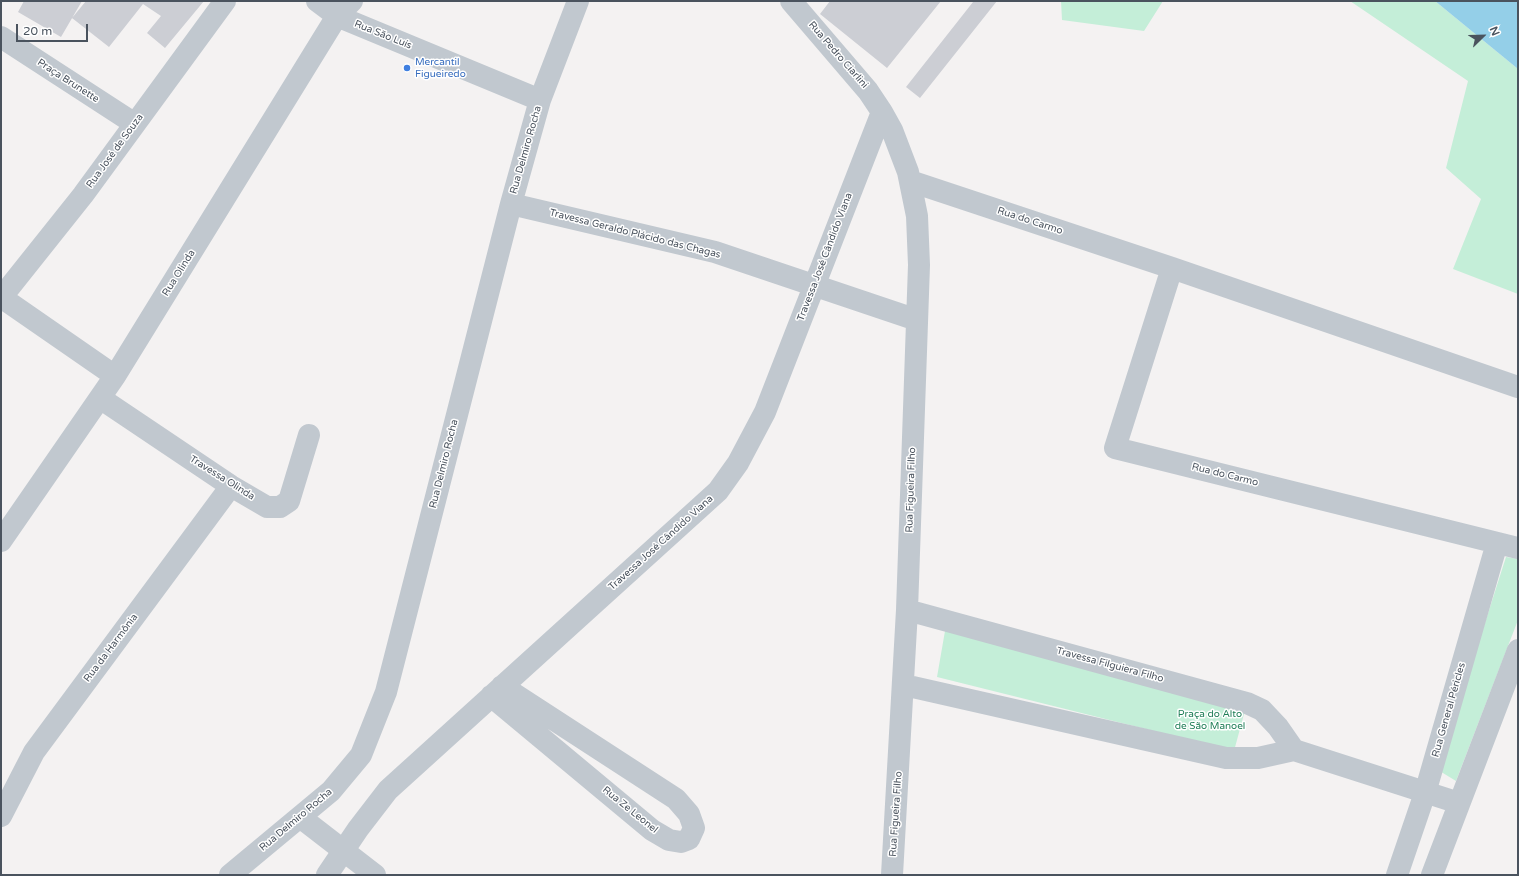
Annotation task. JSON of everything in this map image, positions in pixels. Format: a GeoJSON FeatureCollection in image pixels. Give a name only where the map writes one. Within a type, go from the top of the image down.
{"type":"FeatureCollection","features":[{"type":"Feature","properties":{"kind":"street","name":"Rua José de Souza"},"geometry":{"type":"LineString","coordinates":[[1,298],[83,194],[225,1]]}},
{"type":"Feature","properties":{"kind":"street","name":"Rua São Luís"},"geometry":{"type":"LineString","coordinates":[[317,1],[344,9],[540,100]]}},
{"type":"Feature","properties":{"kind":"street","name":"Rua Delmiro Rocha"},"geometry":{"type":"LineString","coordinates":[[230,875],[332,791],[361,755],[386,692],[511,204],[540,100],[578,1]]}},
{"type":"Feature","properties":{"kind":"street","name":"Rua Pedro Ciarlini"},"geometry":{"type":"LineString","coordinates":[[791,1],[868,91],[882,112]]}},
{"type":"Feature","properties":{"kind":"street","name":"Rua Olinda"},"geometry":{"type":"LineString","coordinates":[[1,541],[116,376],[344,9]]}},
{"type":"Feature","properties":{"kind":"street","name":"Praça Brunette"},"geometry":{"type":"LineString","coordinates":[[1,37],[135,124]]}},
{"type":"Feature","properties":{"kind":"street","name":"Rua Figueira Filho"},"geometry":{"type":"LineString","coordinates":[[882,112],[892,130],[910,181],[917,216],[919,265],[904,684],[892,875]]}},
{"type":"Feature","properties":{"kind":"street","name":"Travessa José Cândido Viana"},"geometry":{"type":"LineString","coordinates":[[327,875],[388,790],[718,491],[738,463],[765,412],[882,112]]}},
{"type":"Feature","properties":{"kind":"street","name":"Rua do Carmo"},"geometry":{"type":"LineString","coordinates":[[910,181],[1172,268],[1518,387]]}},
{"type":"Feature","properties":{"kind":"street","name":"Travessa Geraldo Plácido das Chagas"},"geometry":{"type":"LineString","coordinates":[[511,204],[715,252],[917,320]]}},
{"type":"Feature","properties":{"kind":"street","name":"Rua do Carmo"},"geometry":{"type":"LineString","coordinates":[[1172,268],[1116,448],[1508,546]]}},
{"type":"Feature","properties":{"kind":"street"},"geometry":{"type":"LineString","coordinates":[[1,298],[116,376]]}},
{"type":"Feature","properties":{"kind":"street","name":"Travessa Olinda"},"geometry":{"type":"LineString","coordinates":[[100,398],[231,486],[268,507],[280,507],[289,501],[309,435]]}},
{"type":"Feature","properties":{"kind":"street","name":"Rua da Harmônia"},"geometry":{"type":"LineString","coordinates":[[1,816],[34,752],[231,486]]}},
{"type":"Feature","properties":{"kind":"street","name":"Rua General Péricles"},"geometry":{"type":"LineString","coordinates":[[1397,875],[1508,546]]}},
{"type":"Feature","properties":{"kind":"street","name":"Travessa Filguiera Filho"},"geometry":{"type":"LineString","coordinates":[[907,610],[1247,703],[1262,710],[1278,726],[1294,750]]}},
{"type":"Feature","properties":{"kind":"street"},"geometry":{"type":"LineString","coordinates":[[1432,875],[1518,650]]}},
{"type":"Feature","properties":{"kind":"street"},"geometry":{"type":"LineString","coordinates":[[904,684],[1226,758],[1258,758],[1294,750],[1459,803]]}},
{"type":"Feature","properties":{"kind":"street","name":"Rua Ze Leonel"},"geometry":{"type":"LineString","coordinates":[[496,691],[676,799],[689,814],[694,828],[689,839],[681,842],[669,840],[652,830],[496,691]]}},
{"type":"Feature","properties":{"kind":"street"},"geometry":{"type":"LineString","coordinates":[[300,817],[375,875]]}},
{"type":"Feature","properties":{"kind":"green space"},"geometry":{"type":"Polygon","coordinates":[[[1061,1],[1163,1],[1144,31],[1062,20],[1061,1]]]}},
{"type":"Feature","properties":{"kind":"green space"},"geometry":{"type":"Polygon","coordinates":[[[1350,1],[1435,1],[1518,69],[1518,294],[1453,269],[1481,199],[1446,168],[1468,81],[1350,1]]]}},
{"type":"Feature","properties":{"kind":"green space"},"geometry":{"type":"Polygon","coordinates":[[[1506,557],[1518,559],[1518,620],[1456,781],[1438,770],[1506,557]]]}},
{"type":"Feature","properties":{"kind":"green space","name":"Praça do Alto de São Manoel"},"geometry":{"type":"Polygon","coordinates":[[[945,631],[1247,703],[1234,751],[937,677],[945,631]]]}},
{"type":"Feature","properties":{"kind":"water"},"geometry":{"type":"Polygon","coordinates":[[[1435,1],[1518,1],[1518,69],[1435,1]]]}},
{"type":"Feature","properties":{"kind":"building"},"geometry":{"type":"Polygon","coordinates":[[[24,1],[82,1],[61,37],[18,12],[24,1]]]}},
{"type":"Feature","properties":{"kind":"building"},"geometry":{"type":"Polygon","coordinates":[[[86,1],[204,1],[165,48],[147,33],[161,16],[143,4],[109,47],[72,18],[86,1]]]}},
{"type":"Feature","properties":{"kind":"building"},"geometry":{"type":"Polygon","coordinates":[[[830,1],[941,1],[887,68],[820,14],[830,1]]]}},
{"type":"Feature","properties":{"kind":"building"},"geometry":{"type":"Polygon","coordinates":[[[971,1],[997,1],[920,98],[906,87],[973,2],[971,1]]]}},
{"type":"Feature","properties":{"kind":"place","name":"Mercantil Figueiredo"},"geometry":{"type":"Point","coordinates":[407,68]}}]}
